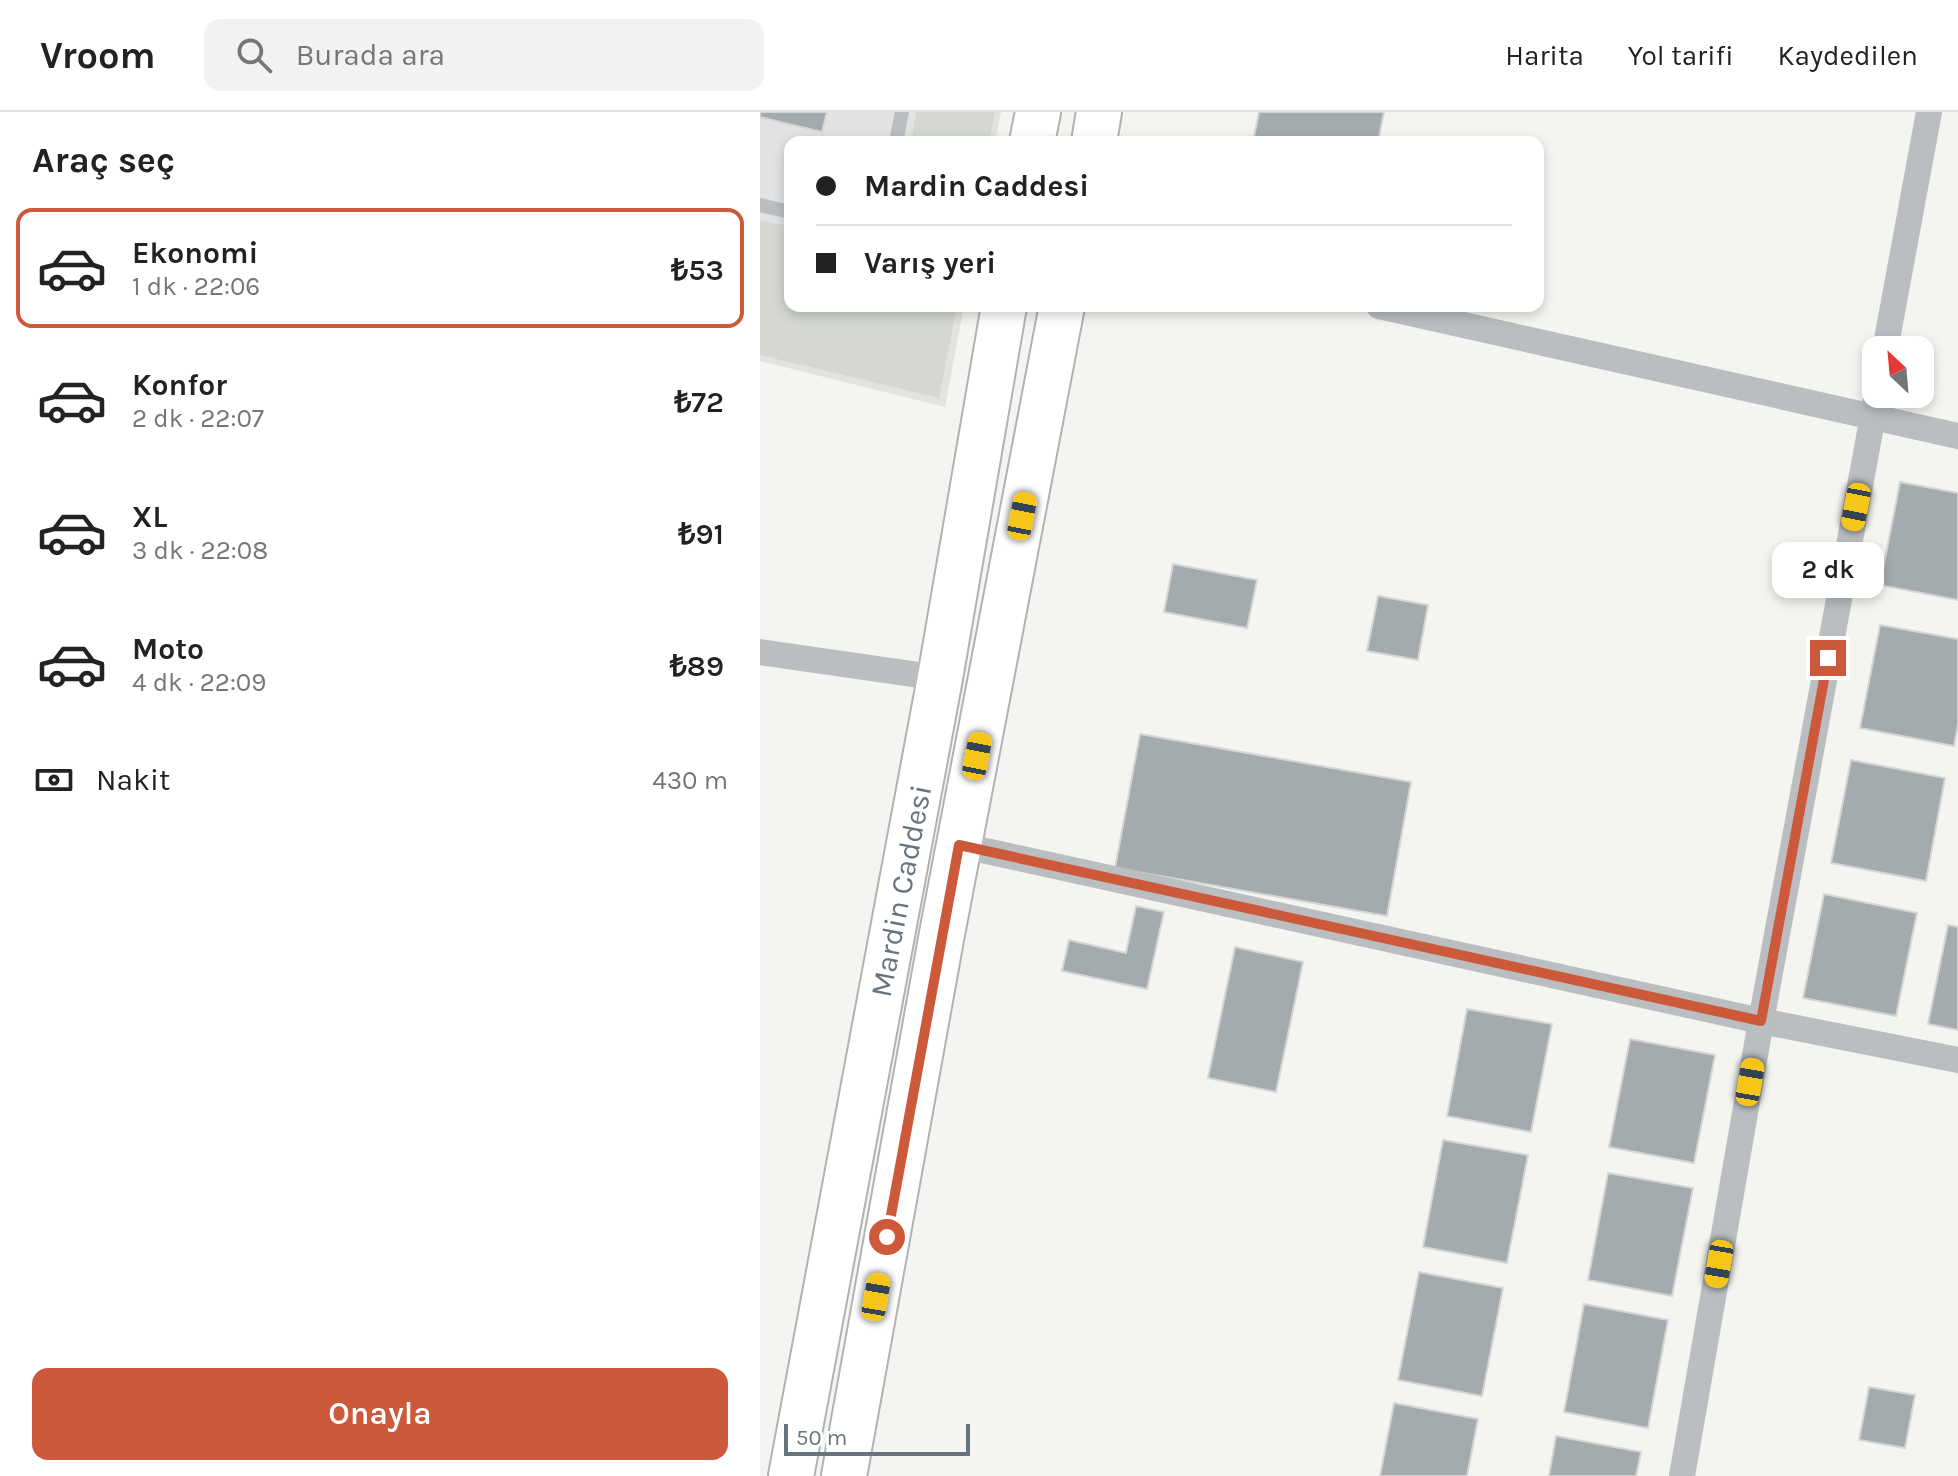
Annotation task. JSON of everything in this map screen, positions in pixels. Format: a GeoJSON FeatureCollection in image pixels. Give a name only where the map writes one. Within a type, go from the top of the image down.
{"type":"FeatureCollection","features":[{"type":"Feature","properties":{"kind":"highway"},"geometry":{"type":"LineString","coordinates":[[1033,136],[1038,112]]}},
{"type":"Feature","properties":{"kind":"highway"},"geometry":{"type":"LineString","coordinates":[[1095,136],[1099,112]]}},
{"type":"Feature","properties":{"kind":"highway","name":"Mardin Caddesi"},"geometry":{"type":"LineString","coordinates":[[791,1476],[940,678],[1003,312]]}},
{"type":"Feature","properties":{"kind":"highway","name":"Mardin Caddesi"},"geometry":{"type":"LineString","coordinates":[[844,1476],[959,845],[1061,312]]}},
{"type":"Feature","properties":{"kind":"street"},"geometry":{"type":"LineString","coordinates":[[1888,336],[1929,112]]}},
{"type":"Feature","properties":{"kind":"street"},"geometry":{"type":"LineString","coordinates":[[1409,312],[1862,402]]}},
{"type":"Feature","properties":{"kind":"street"},"geometry":{"type":"LineString","coordinates":[[1682,1476],[1761,1021],[1874,408]]}},
{"type":"Feature","properties":{"kind":"street"},"geometry":{"type":"LineString","coordinates":[[1883,408],[1958,436]]}},
{"type":"Feature","properties":{"kind":"street"},"geometry":{"type":"LineString","coordinates":[[760,652],[940,678]]}},
{"type":"Feature","properties":{"kind":"street"},"geometry":{"type":"LineString","coordinates":[[959,845],[1761,1021],[1958,1060]]}},
{"type":"Feature","properties":{"kind":"lane"},"geometry":{"type":"LineString","coordinates":[[897,136],[902,112]]}},
{"type":"Feature","properties":{"kind":"lane"},"geometry":{"type":"LineString","coordinates":[[760,205],[784,211]]}},
{"type":"Feature","properties":{"kind":"shaded area"},"geometry":{"type":"Polygon","coordinates":[[[760,112],[1001,112],[996,136],[784,136],[784,312],[963,312],[945,407],[760,361],[760,112]]]}},
{"type":"Feature","properties":{"kind":"shaded area"},"geometry":{"type":"Polygon","coordinates":[[[916,112],[995,112],[990,136],[912,136],[916,112]]]}},
{"type":"Feature","properties":{"kind":"shaded area"},"geometry":{"type":"Polygon","coordinates":[[[760,221],[784,225],[784,312],[956,312],[939,398],[760,355],[760,221]]]}},
{"type":"Feature","properties":{"kind":"building"},"geometry":{"type":"Polygon","coordinates":[[[760,112],[827,112],[822,132],[760,117],[760,112]]]}},
{"type":"Feature","properties":{"kind":"building"},"geometry":{"type":"Polygon","coordinates":[[[1259,112],[1384,112],[1379,136],[1254,136],[1259,112]]]}},
{"type":"Feature","properties":{"kind":"building"},"geometry":{"type":"Polygon","coordinates":[[[1900,482],[1958,493],[1958,600],[1880,585],[1900,482]]]}},
{"type":"Feature","properties":{"kind":"building"},"geometry":{"type":"Polygon","coordinates":[[[1173,564],[1257,580],[1247,628],[1164,612],[1173,564]]]}},
{"type":"Feature","properties":{"kind":"building"},"geometry":{"type":"Polygon","coordinates":[[[1378,596],[1428,605],[1418,660],[1367,651],[1378,596]]]}},
{"type":"Feature","properties":{"kind":"building"},"geometry":{"type":"Polygon","coordinates":[[[1880,625],[1958,639],[1958,725],[1954,746],[1860,728],[1880,625]]]}},
{"type":"Feature","properties":{"kind":"building"},"geometry":{"type":"Polygon","coordinates":[[[1140,734],[1411,782],[1387,916],[1115,868],[1140,734]]]}},
{"type":"Feature","properties":{"kind":"building"},"geometry":{"type":"Polygon","coordinates":[[[1851,760],[1945,778],[1926,881],[1831,863],[1851,760]]]}},
{"type":"Feature","properties":{"kind":"building"},"geometry":{"type":"Polygon","coordinates":[[[1824,894],[1917,913],[1896,1016],[1803,998],[1824,894]]]}},
{"type":"Feature","properties":{"kind":"building"},"geometry":{"type":"Polygon","coordinates":[[[1136,906],[1164,912],[1147,989],[1062,971],[1069,940],[1126,953],[1136,906]]]}},
{"type":"Feature","properties":{"kind":"building"},"geometry":{"type":"Polygon","coordinates":[[[1948,925],[1958,927],[1958,1030],[1928,1024],[1948,925]]]}},
{"type":"Feature","properties":{"kind":"building"},"geometry":{"type":"Polygon","coordinates":[[[1235,947],[1303,962],[1276,1092],[1208,1078],[1235,947]]]}},
{"type":"Feature","properties":{"kind":"building"},"geometry":{"type":"Polygon","coordinates":[[[1467,1009],[1552,1024],[1531,1132],[1447,1116],[1467,1009]]]}},
{"type":"Feature","properties":{"kind":"building"},"geometry":{"type":"Polygon","coordinates":[[[1630,1039],[1715,1055],[1694,1163],[1609,1147],[1630,1039]]]}},
{"type":"Feature","properties":{"kind":"building"},"geometry":{"type":"Polygon","coordinates":[[[1443,1140],[1528,1155],[1507,1263],[1423,1247],[1443,1140]]]}},
{"type":"Feature","properties":{"kind":"building"},"geometry":{"type":"Polygon","coordinates":[[[1608,1173],[1693,1188],[1672,1296],[1588,1280],[1608,1173]]]}},
{"type":"Feature","properties":{"kind":"building"},"geometry":{"type":"Polygon","coordinates":[[[1419,1272],[1503,1288],[1482,1396],[1398,1380],[1419,1272]]]}},
{"type":"Feature","properties":{"kind":"building"},"geometry":{"type":"Polygon","coordinates":[[[1584,1304],[1668,1320],[1648,1428],[1564,1412],[1584,1304]]]}},
{"type":"Feature","properties":{"kind":"building"},"geometry":{"type":"Polygon","coordinates":[[[1869,1387],[1915,1395],[1905,1448],[1859,1440],[1869,1387]]]}},
{"type":"Feature","properties":{"kind":"building"},"geometry":{"type":"Polygon","coordinates":[[[1394,1403],[1478,1419],[1467,1476],[1380,1476],[1394,1403]]]}},
{"type":"Feature","properties":{"kind":"building"},"geometry":{"type":"Polygon","coordinates":[[[1556,1436],[1641,1452],[1636,1476],[1549,1476],[1556,1436]]]}},
{"type":"Feature","properties":{"kind":"route"},"geometry":{"type":"LineString","coordinates":[[887,1237],[959,845],[1761,1021],[1828,658]]}}]}
